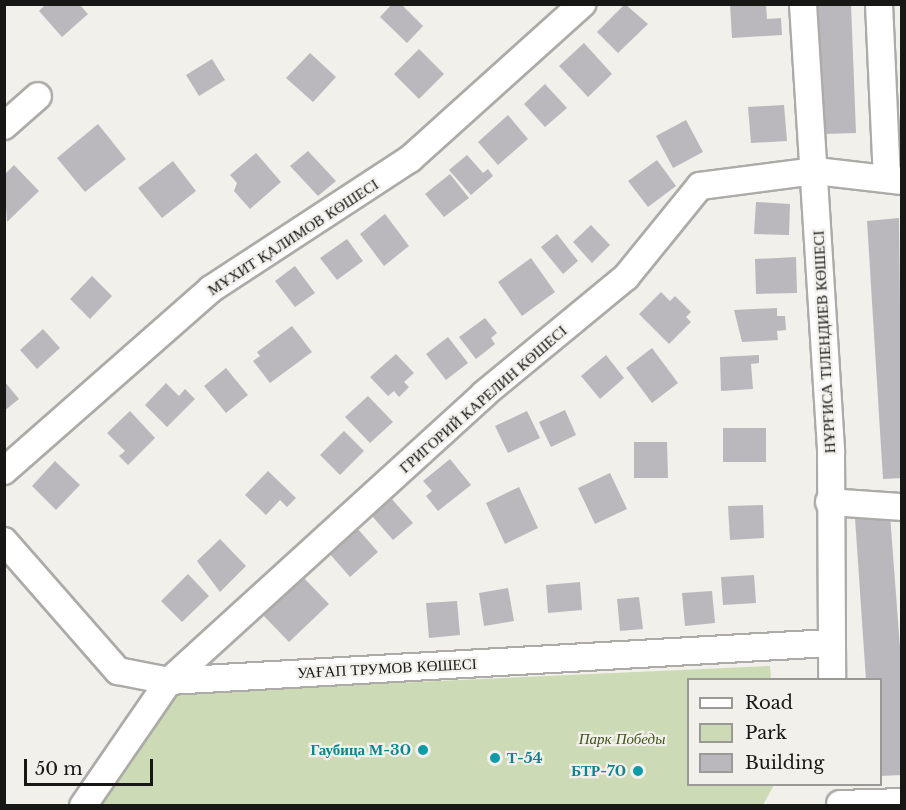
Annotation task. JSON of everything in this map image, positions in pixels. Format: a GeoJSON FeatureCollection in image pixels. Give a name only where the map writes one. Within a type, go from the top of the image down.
{"type":"FeatureCollection","features":[{"type":"Feature","properties":{"kind":"street","name":"МҰХИТ ҚАЛИМОВ КӨШЕСІ"},"geometry":{"type":"LineString","coordinates":[[4,471],[211,289],[410,159],[582,4]]}},
{"type":"Feature","properties":{"kind":"street","name":"НҰРҒИСА ТІЛЕНДИЕВ КӨШЕСІ"},"geometry":{"type":"LineString","coordinates":[[803,4],[816,171],[829,502],[832,678]]}},
{"type":"Feature","properties":{"kind":"street"},"geometry":{"type":"LineString","coordinates":[[879,4],[894,180]]}},
{"type":"Feature","properties":{"kind":"street"},"geometry":{"type":"LineString","coordinates":[[4,126],[38,96]]}},
{"type":"Feature","properties":{"kind":"street","name":"ГРИГОРИЙ КАРЕЛИН КӨШЕСІ"},"geometry":{"type":"LineString","coordinates":[[82,806],[169,681],[484,394],[626,277],[700,186],[816,171],[894,180]]}},
{"type":"Feature","properties":{"kind":"street"},"geometry":{"type":"LineString","coordinates":[[829,502],[902,507]]}},
{"type":"Feature","properties":{"kind":"street","name":"УАҒАП ТРУМОВ КӨШЕСІ"},"geometry":{"type":"LineString","coordinates":[[4,541],[118,671],[169,681],[830,643]]}},
{"type":"Feature","properties":{"kind":"street"},"geometry":{"type":"LineString","coordinates":[[840,798],[902,802]]}},
{"type":"Feature","properties":{"kind":"green space","name":"Парк Победы"},"geometry":{"type":"Polygon","coordinates":[[[770,666],[771,678],[687,678],[687,786],[773,786],[763,805],[95,806],[172,693],[770,666]]]}},
{"type":"Feature","properties":{"kind":"building"},"geometry":{"type":"Polygon","coordinates":[[[46,4],[79,4],[88,14],[62,37],[39,11],[46,4]]]}},
{"type":"Feature","properties":{"kind":"building"},"geometry":{"type":"Polygon","coordinates":[[[392,4],[401,4],[423,26],[407,43],[380,17],[392,4]]]}},
{"type":"Feature","properties":{"kind":"building"},"geometry":{"type":"Polygon","coordinates":[[[625,4],[648,24],[618,53],[597,32],[625,4]]]}},
{"type":"Feature","properties":{"kind":"building"},"geometry":{"type":"Polygon","coordinates":[[[730,4],[766,4],[767,19],[781,18],[782,35],[732,38],[730,4]]]}},
{"type":"Feature","properties":{"kind":"building"},"geometry":{"type":"Polygon","coordinates":[[[818,4],[851,4],[856,133],[824,134],[818,4]]]}},
{"type":"Feature","properties":{"kind":"building"},"geometry":{"type":"Polygon","coordinates":[[[584,43],[612,74],[588,97],[559,66],[584,43]]]}},
{"type":"Feature","properties":{"kind":"building"},"geometry":{"type":"Polygon","coordinates":[[[419,49],[444,74],[419,99],[394,74],[419,49]]]}},
{"type":"Feature","properties":{"kind":"building"},"geometry":{"type":"Polygon","coordinates":[[[310,53],[336,77],[313,102],[286,78],[310,53]]]}},
{"type":"Feature","properties":{"kind":"building"},"geometry":{"type":"Polygon","coordinates":[[[212,59],[225,80],[199,96],[186,75],[212,59]]]}},
{"type":"Feature","properties":{"kind":"building"},"geometry":{"type":"Polygon","coordinates":[[[545,84],[567,108],[545,127],[524,104],[545,84]]]}},
{"type":"Feature","properties":{"kind":"building"},"geometry":{"type":"Polygon","coordinates":[[[784,105],[787,141],[751,143],[748,107],[784,105]]]}},
{"type":"Feature","properties":{"kind":"building"},"geometry":{"type":"Polygon","coordinates":[[[508,115],[528,139],[498,165],[478,142],[508,115]]]}},
{"type":"Feature","properties":{"kind":"building"},"geometry":{"type":"Polygon","coordinates":[[[686,120],[703,152],[673,168],[656,136],[686,120]]]}},
{"type":"Feature","properties":{"kind":"building"},"geometry":{"type":"Polygon","coordinates":[[[98,124],[126,159],[85,192],[57,158],[98,124]]]}},
{"type":"Feature","properties":{"kind":"building"},"geometry":{"type":"Polygon","coordinates":[[[308,151],[336,181],[318,196],[290,166],[308,151]]]}},
{"type":"Feature","properties":{"kind":"building"},"geometry":{"type":"Polygon","coordinates":[[[256,153],[281,182],[250,209],[234,191],[237,183],[230,175],[256,153]]]}},
{"type":"Feature","properties":{"kind":"building"},"geometry":{"type":"Polygon","coordinates":[[[467,155],[483,173],[488,169],[493,176],[471,195],[449,170],[467,155]]]}},
{"type":"Feature","properties":{"kind":"building"},"geometry":{"type":"Polygon","coordinates":[[[657,160],[676,186],[648,207],[628,181],[657,160]]]}},
{"type":"Feature","properties":{"kind":"building"},"geometry":{"type":"Polygon","coordinates":[[[173,161],[196,191],[162,218],[138,188],[173,161]]]}},
{"type":"Feature","properties":{"kind":"building"},"geometry":{"type":"Polygon","coordinates":[[[14,165],[39,191],[7,222],[4,175],[14,165]]]}},
{"type":"Feature","properties":{"kind":"building"},"geometry":{"type":"Polygon","coordinates":[[[450,174],[469,198],[444,217],[425,194],[450,174]]]}},
{"type":"Feature","properties":{"kind":"building"},"geometry":{"type":"Polygon","coordinates":[[[756,202],[790,204],[789,235],[754,234],[756,202]]]}},
{"type":"Feature","properties":{"kind":"building"},"geometry":{"type":"Polygon","coordinates":[[[385,214],[409,246],[384,266],[360,234],[385,214]]]}},
{"type":"Feature","properties":{"kind":"building"},"geometry":{"type":"Polygon","coordinates":[[[899,218],[902,478],[883,479],[867,221],[899,218]]]}},
{"type":"Feature","properties":{"kind":"building"},"geometry":{"type":"Polygon","coordinates":[[[591,225],[610,245],[592,263],[573,242],[591,225]]]}},
{"type":"Feature","properties":{"kind":"building"},"geometry":{"type":"Polygon","coordinates":[[[557,234],[578,261],[563,274],[541,247],[557,234]]]}},
{"type":"Feature","properties":{"kind":"building"},"geometry":{"type":"Polygon","coordinates":[[[347,239],[363,261],[337,280],[320,258],[347,239]]]}},
{"type":"Feature","properties":{"kind":"building"},"geometry":{"type":"Polygon","coordinates":[[[796,257],[797,293],[756,294],[755,259],[796,257]]]}},
{"type":"Feature","properties":{"kind":"building"},"geometry":{"type":"Polygon","coordinates":[[[531,258],[555,292],[522,316],[498,282],[531,258]]]}},
{"type":"Feature","properties":{"kind":"building"},"geometry":{"type":"Polygon","coordinates":[[[295,266],[315,293],[295,307],[275,281],[295,266]]]}},
{"type":"Feature","properties":{"kind":"building"},"geometry":{"type":"Polygon","coordinates":[[[92,276],[112,296],[90,319],[70,299],[92,276]]]}},
{"type":"Feature","properties":{"kind":"building"},"geometry":{"type":"Polygon","coordinates":[[[661,292],[670,301],[675,296],[691,312],[686,317],[691,322],[669,344],[639,314],[661,292]]]}},
{"type":"Feature","properties":{"kind":"building"},"geometry":{"type":"Polygon","coordinates":[[[777,308],[777,316],[785,316],[786,330],[777,331],[778,340],[742,342],[734,310],[777,308]]]}},
{"type":"Feature","properties":{"kind":"building"},"geometry":{"type":"Polygon","coordinates":[[[485,318],[497,333],[491,338],[495,344],[476,359],[459,337],[485,318]]]}},
{"type":"Feature","properties":{"kind":"building"},"geometry":{"type":"Polygon","coordinates":[[[292,326],[312,352],[270,383],[253,361],[260,356],[257,352],[292,326]]]}},
{"type":"Feature","properties":{"kind":"building"},"geometry":{"type":"Polygon","coordinates":[[[43,329],[60,348],[37,369],[20,350],[43,329]]]}},
{"type":"Feature","properties":{"kind":"building"},"geometry":{"type":"Polygon","coordinates":[[[448,337],[468,363],[446,380],[426,354],[448,337]]]}},
{"type":"Feature","properties":{"kind":"building"},"geometry":{"type":"Polygon","coordinates":[[[652,348],[678,383],[652,403],[626,368],[652,348]]]}},
{"type":"Feature","properties":{"kind":"building"},"geometry":{"type":"Polygon","coordinates":[[[396,354],[414,373],[404,382],[409,387],[399,397],[394,391],[388,396],[370,377],[396,354]]]}},
{"type":"Feature","properties":{"kind":"building"},"geometry":{"type":"Polygon","coordinates":[[[606,355],[624,378],[600,399],[581,376],[606,355]]]}},
{"type":"Feature","properties":{"kind":"building"},"geometry":{"type":"Polygon","coordinates":[[[759,355],[759,363],[751,364],[753,389],[721,391],[720,357],[759,355]]]}},
{"type":"Feature","properties":{"kind":"building"},"geometry":{"type":"Polygon","coordinates":[[[226,368],[248,395],[226,413],[204,386],[226,368]]]}},
{"type":"Feature","properties":{"kind":"building"},"geometry":{"type":"Polygon","coordinates":[[[4,381],[19,399],[4,411],[4,381]]]}},
{"type":"Feature","properties":{"kind":"building"},"geometry":{"type":"Polygon","coordinates":[[[166,383],[179,396],[185,389],[195,399],[167,427],[145,405],[166,383]]]}},
{"type":"Feature","properties":{"kind":"building"},"geometry":{"type":"Polygon","coordinates":[[[368,396],[393,422],[370,443],[345,417],[368,396]]]}},
{"type":"Feature","properties":{"kind":"building"},"geometry":{"type":"Polygon","coordinates":[[[565,410],[576,435],[551,447],[539,422],[565,410]]]}},
{"type":"Feature","properties":{"kind":"building"},"geometry":{"type":"Polygon","coordinates":[[[130,411],[155,438],[128,465],[119,456],[125,451],[107,433],[130,411]]]}},
{"type":"Feature","properties":{"kind":"building"},"geometry":{"type":"Polygon","coordinates":[[[527,411],[540,438],[508,453],[495,426],[527,411]]]}},
{"type":"Feature","properties":{"kind":"building"},"geometry":{"type":"Polygon","coordinates":[[[723,428],[766,428],[766,462],[723,462],[723,428]]]}},
{"type":"Feature","properties":{"kind":"building"},"geometry":{"type":"Polygon","coordinates":[[[344,431],[364,451],[340,475],[320,455],[344,431]]]}},
{"type":"Feature","properties":{"kind":"building"},"geometry":{"type":"Polygon","coordinates":[[[634,442],[667,442],[668,478],[634,478],[634,442]]]}},
{"type":"Feature","properties":{"kind":"building"},"geometry":{"type":"Polygon","coordinates":[[[450,459],[471,485],[438,511],[426,496],[432,491],[423,481],[450,459]]]}},
{"type":"Feature","properties":{"kind":"building"},"geometry":{"type":"Polygon","coordinates":[[[55,461],[80,485],[56,510],[32,486],[55,461]]]}},
{"type":"Feature","properties":{"kind":"building"},"geometry":{"type":"Polygon","coordinates":[[[268,471],[296,498],[287,507],[280,500],[266,515],[245,495],[268,471]]]}},
{"type":"Feature","properties":{"kind":"building"},"geometry":{"type":"Polygon","coordinates":[[[610,473],[627,509],[595,524],[578,488],[610,473]]]}},
{"type":"Feature","properties":{"kind":"building"},"geometry":{"type":"Polygon","coordinates":[[[519,487],[538,528],[505,544],[486,503],[519,487]]]}},
{"type":"Feature","properties":{"kind":"building"},"geometry":{"type":"Polygon","coordinates":[[[391,498],[413,523],[393,540],[372,516],[391,498]]]}},
{"type":"Feature","properties":{"kind":"building"},"geometry":{"type":"Polygon","coordinates":[[[763,505],[764,538],[730,540],[728,506],[763,505]]]}},
{"type":"Feature","properties":{"kind":"building"},"geometry":{"type":"Polygon","coordinates":[[[890,515],[902,674],[902,775],[882,776],[882,678],[866,678],[855,518],[890,515]]]}},
{"type":"Feature","properties":{"kind":"building"},"geometry":{"type":"Polygon","coordinates":[[[357,528],[378,552],[350,577],[329,553],[357,528]]]}},
{"type":"Feature","properties":{"kind":"building"},"geometry":{"type":"Polygon","coordinates":[[[220,539],[246,566],[220,592],[197,561],[220,539]]]}},
{"type":"Feature","properties":{"kind":"building"},"geometry":{"type":"Polygon","coordinates":[[[188,574],[209,596],[182,622],[161,601],[188,574]]]}},
{"type":"Feature","properties":{"kind":"building"},"geometry":{"type":"Polygon","coordinates":[[[301,575],[329,604],[289,642],[261,613],[301,575]]]}},
{"type":"Feature","properties":{"kind":"building"},"geometry":{"type":"Polygon","coordinates":[[[754,575],[756,603],[723,605],[721,577],[754,575]]]}},
{"type":"Feature","properties":{"kind":"building"},"geometry":{"type":"Polygon","coordinates":[[[580,582],[582,610],[548,613],[546,585],[580,582]]]}},
{"type":"Feature","properties":{"kind":"building"},"geometry":{"type":"Polygon","coordinates":[[[508,588],[514,621],[484,626],[479,593],[508,588]]]}},
{"type":"Feature","properties":{"kind":"building"},"geometry":{"type":"Polygon","coordinates":[[[712,591],[715,623],[685,626],[682,593],[712,591]]]}},
{"type":"Feature","properties":{"kind":"building"},"geometry":{"type":"Polygon","coordinates":[[[639,597],[643,629],[620,631],[617,599],[639,597]]]}},
{"type":"Feature","properties":{"kind":"building"},"geometry":{"type":"Polygon","coordinates":[[[457,601],[460,635],[429,638],[426,603],[457,601]]]}},
{"type":"Feature","properties":{"kind":"place","name":"Гаубица М-30"},"geometry":{"type":"Point","coordinates":[423,750]}},
{"type":"Feature","properties":{"kind":"place","name":"Т-54"},"geometry":{"type":"Point","coordinates":[495,758]}},
{"type":"Feature","properties":{"kind":"place","name":"БТР-70"},"geometry":{"type":"Point","coordinates":[638,771]}}]}
